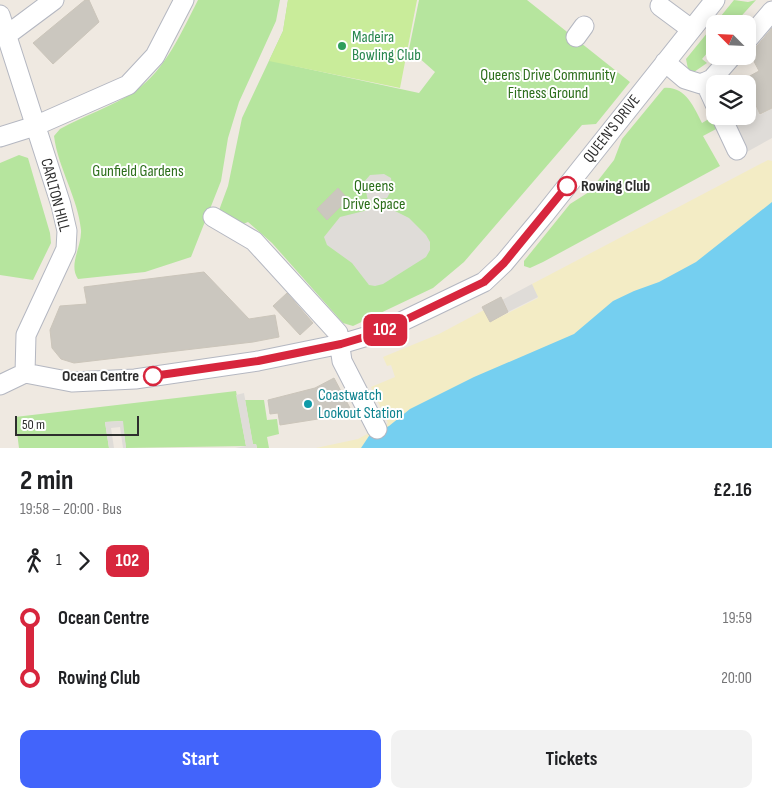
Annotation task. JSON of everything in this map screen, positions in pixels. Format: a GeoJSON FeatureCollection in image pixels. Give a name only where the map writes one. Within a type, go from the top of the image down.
{"type":"FeatureCollection","features":[{"type":"Feature","properties":{"kind":"street"},"geometry":{"type":"LineString","coordinates":[[7,35],[54,0]]}},
{"type":"Feature","properties":{"kind":"street"},"geometry":{"type":"LineString","coordinates":[[0,137],[35,126],[128,84],[155,56],[184,0]]}},
{"type":"Feature","properties":{"kind":"street","name":"QUEEN'S DRIVE"},"geometry":{"type":"LineString","coordinates":[[25,373],[72,382],[135,379],[258,361],[341,344],[378,333],[484,282],[510,256],[715,0]]}},
{"type":"Feature","properties":{"kind":"street"},"geometry":{"type":"LineString","coordinates":[[660,6],[691,29]]}},
{"type":"Feature","properties":{"kind":"street"},"geometry":{"type":"LineString","coordinates":[[756,30],[772,11]]}},
{"type":"Feature","properties":{"kind":"street","name":"CARLTON HILL"},"geometry":{"type":"LineString","coordinates":[[0,15],[61,205],[67,240],[58,269],[26,335],[25,373]]}},
{"type":"Feature","properties":{"kind":"street"},"geometry":{"type":"LineString","coordinates":[[665,62],[692,83],[701,84],[712,79],[724,65]]}},
{"type":"Feature","properties":{"kind":"street"},"geometry":{"type":"LineString","coordinates":[[725,125],[736,150]]}},
{"type":"Feature","properties":{"kind":"street"},"geometry":{"type":"LineString","coordinates":[[213,217],[260,246],[338,333],[342,361],[377,429]]}},
{"type":"Feature","properties":{"kind":"street"},"geometry":{"type":"LineString","coordinates":[[0,385],[25,373]]}},
{"type":"Feature","properties":{"kind":"green space","name":"Gunfield Gardens"},"geometry":{"type":"Polygon","coordinates":[[[198,0],[280,0],[276,21],[239,102],[228,138],[221,181],[191,257],[145,272],[78,279],[74,267],[81,236],[79,218],[59,160],[54,136],[60,129],[117,102],[146,83],[172,50],[198,0]]]}},
{"type":"Feature","properties":{"kind":"green space","name":"Queens Drive Space"},"geometry":{"type":"Polygon","coordinates":[[[288,0],[292,52],[290,65],[419,93],[435,72],[409,49],[419,0],[527,0],[630,82],[596,124],[582,125],[464,262],[433,288],[353,326],[343,323],[272,243],[248,222],[238,226],[218,213],[228,186],[242,118],[283,31],[288,0]]]}},
{"type":"Feature","properties":{"kind":"green space","name":"Madeira Bowling Club"},"geometry":{"type":"Polygon","coordinates":[[[288,0],[417,0],[400,88],[269,61],[283,31],[288,0]]]}},
{"type":"Feature","properties":{"kind":"green space"},"geometry":{"type":"Polygon","coordinates":[[[734,0],[748,2],[756,0],[742,15],[722,15],[734,0]]]}},
{"type":"Feature","properties":{"kind":"green space"},"geometry":{"type":"Polygon","coordinates":[[[706,34],[706,54],[702,59],[706,64],[694,72],[688,69],[686,59],[706,34]]]}},
{"type":"Feature","properties":{"kind":"green space"},"geometry":{"type":"Polygon","coordinates":[[[664,88],[671,88],[678,90],[688,99],[702,123],[706,121],[706,125],[716,125],[718,128],[703,136],[720,166],[543,262],[530,268],[524,266],[524,261],[570,204],[589,192],[614,160],[622,139],[664,88]]]}},
{"type":"Feature","properties":{"kind":"green space"},"geometry":{"type":"Polygon","coordinates":[[[19,155],[28,158],[50,233],[51,243],[33,280],[0,275],[0,163],[19,155]]]}},
{"type":"Feature","properties":{"kind":"green space"},"geometry":{"type":"Polygon","coordinates":[[[236,391],[246,446],[126,448],[122,421],[105,422],[109,448],[19,448],[15,417],[236,391]]]}},
{"type":"Feature","properties":{"kind":"green space"},"geometry":{"type":"Polygon","coordinates":[[[245,400],[264,400],[267,420],[277,419],[279,434],[267,437],[269,448],[257,448],[256,444],[253,445],[245,400]]]}},
{"type":"Feature","properties":{"kind":"sand"},"geometry":{"type":"Polygon","coordinates":[[[768,160],[772,161],[772,408],[616,448],[316,448],[358,439],[388,423],[371,387],[395,377],[391,365],[387,366],[383,357],[439,334],[484,310],[490,322],[538,298],[532,284],[768,160]]]}},
{"type":"Feature","properties":{"kind":"shaded area"},"geometry":{"type":"Polygon","coordinates":[[[756,106],[760,115],[772,108],[772,138],[745,153],[731,125],[756,125],[756,106]]]}},
{"type":"Feature","properties":{"kind":"shaded area"},"geometry":{"type":"Polygon","coordinates":[[[384,174],[391,178],[392,189],[387,198],[368,201],[364,182],[370,175],[384,174]]]}},
{"type":"Feature","properties":{"kind":"shaded area"},"geometry":{"type":"Polygon","coordinates":[[[376,208],[391,209],[409,218],[426,235],[430,242],[430,250],[426,257],[383,284],[375,286],[369,285],[352,263],[327,245],[324,237],[340,217],[376,208]]]}},
{"type":"Feature","properties":{"kind":"shaded area"},"geometry":{"type":"Polygon","coordinates":[[[532,284],[538,297],[508,312],[502,300],[532,284]]]}},
{"type":"Feature","properties":{"kind":"shaded area"},"geometry":{"type":"Polygon","coordinates":[[[244,393],[253,444],[256,444],[257,448],[235,448],[246,446],[236,395],[244,393]]]}},
{"type":"Feature","properties":{"kind":"shaded area"},"geometry":{"type":"Polygon","coordinates":[[[123,421],[126,448],[123,448],[120,427],[111,428],[114,448],[109,448],[105,422],[123,421]]]}},
{"type":"Feature","properties":{"kind":"water"},"geometry":{"type":"Polygon","coordinates":[[[772,202],[772,448],[361,448],[369,436],[389,426],[410,409],[474,377],[574,334],[613,301],[659,282],[696,262],[772,202]]]}},
{"type":"Feature","properties":{"kind":"building"},"geometry":{"type":"Polygon","coordinates":[[[85,0],[89,0],[99,22],[53,64],[33,43],[85,0]]]}},
{"type":"Feature","properties":{"kind":"building"},"geometry":{"type":"Polygon","coordinates":[[[772,28],[772,108],[760,114],[756,106],[756,75],[752,75],[759,71],[756,65],[757,46],[772,28]]]}},
{"type":"Feature","properties":{"kind":"building"},"geometry":{"type":"Polygon","coordinates":[[[338,188],[348,199],[327,220],[317,209],[338,188]]]}},
{"type":"Feature","properties":{"kind":"building"},"geometry":{"type":"Polygon","coordinates":[[[204,272],[249,319],[275,315],[279,337],[253,342],[74,363],[61,359],[52,348],[50,330],[60,306],[87,304],[84,287],[204,272]]]}},
{"type":"Feature","properties":{"kind":"building"},"geometry":{"type":"Polygon","coordinates":[[[287,293],[313,323],[300,335],[273,306],[287,293]]]}},
{"type":"Feature","properties":{"kind":"building"},"geometry":{"type":"Polygon","coordinates":[[[501,297],[508,312],[490,322],[482,307],[501,297]]]}},
{"type":"Feature","properties":{"kind":"building","name":"Coastwatch Lookout Station"},"geometry":{"type":"Polygon","coordinates":[[[334,378],[350,408],[339,414],[337,411],[318,419],[280,425],[278,413],[270,414],[268,400],[315,388],[334,378]]]}},
{"type":"Feature","properties":{"kind":"bus line","name":"102"},"geometry":{"type":"LineString","coordinates":[[153,376],[258,361],[341,344],[378,333],[484,282],[504,263],[567,186]]}},
{"type":"Feature","properties":{"kind":"place","name":"Madeira Bowling Club"},"geometry":{"type":"Point","coordinates":[342,46]}},
{"type":"Feature","properties":{"kind":"place","name":"Rowing Club"},"geometry":{"type":"Point","coordinates":[567,186]}},
{"type":"Feature","properties":{"kind":"place","name":"Ocean Centre"},"geometry":{"type":"Point","coordinates":[153,376]}},
{"type":"Feature","properties":{"kind":"place","name":"Coastwatch Lookout Station"},"geometry":{"type":"Point","coordinates":[308,404]}},
{"type":"Feature","properties":{"kind":"park label","name":"Queens Drive Community Fitness Ground"},"geometry":{"type":"Point","coordinates":[548,84]}}]}
